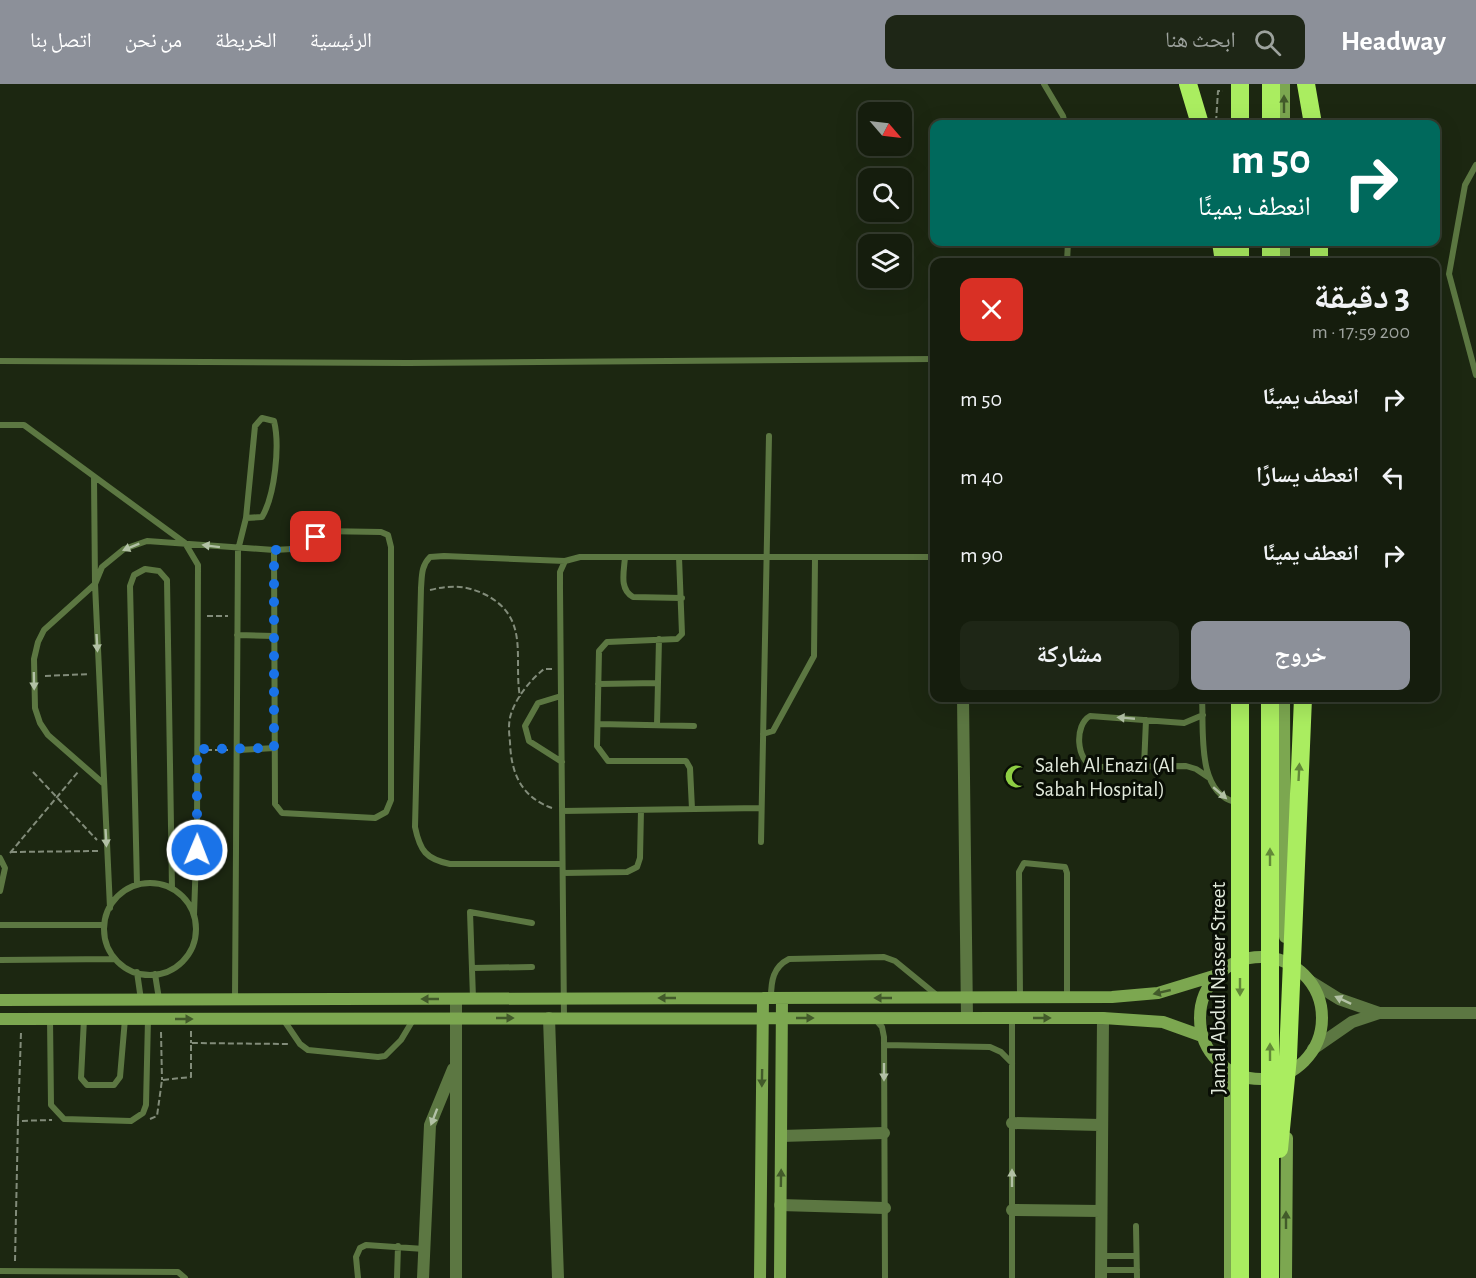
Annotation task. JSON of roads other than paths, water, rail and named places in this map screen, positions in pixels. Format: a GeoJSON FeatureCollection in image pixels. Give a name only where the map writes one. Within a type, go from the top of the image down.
{"type":"FeatureCollection","features":[{"type":"Feature","properties":{"kind":"highway"},"geometry":{"type":"LineString","coordinates":[[1188,84],[1199,120]]}},
{"type":"Feature","properties":{"kind":"highway"},"geometry":{"type":"LineString","coordinates":[[1240,84],[1240,120]]}},
{"type":"Feature","properties":{"kind":"highway"},"geometry":{"type":"LineString","coordinates":[[1270,84],[1271,120]]}},
{"type":"Feature","properties":{"kind":"highway"},"geometry":{"type":"LineString","coordinates":[[1306,84],[1312,120]]}},
{"type":"Feature","properties":{"kind":"highway","name":"Jamal Abdul Nasser Street"},"geometry":{"type":"LineString","coordinates":[[1240,702],[1240,1278]]}},
{"type":"Feature","properties":{"kind":"highway"},"geometry":{"type":"LineString","coordinates":[[1270,702],[1270,1278]]}},
{"type":"Feature","properties":{"kind":"highway"},"geometry":{"type":"LineString","coordinates":[[1270,1229],[1288,1057],[1303,702]]}},
{"type":"Feature","properties":{"kind":"highway"},"geometry":{"type":"LineString","coordinates":[[1231,1278],[1240,1241]]}},
{"type":"Feature","properties":{"kind":"street"},"geometry":{"type":"LineString","coordinates":[[1234,84],[1234,120]]}},
{"type":"Feature","properties":{"kind":"street"},"geometry":{"type":"LineString","coordinates":[[1284,84],[1284,120]]}},
{"type":"Feature","properties":{"kind":"street"},"geometry":{"type":"LineString","coordinates":[[963,702],[967,1017]]}},
{"type":"Feature","properties":{"kind":"street"},"geometry":{"type":"LineString","coordinates":[[1235,702],[1235,933],[1232,951],[1202,1001],[1200,1013],[1203,1036],[1207,1047],[1222,1065],[1242,1076],[1265,1079],[1287,1073],[1302,1063]]}},
{"type":"Feature","properties":{"kind":"street"},"geometry":{"type":"LineString","coordinates":[[1284,702],[1285,938],[1291,958],[1306,977],[1322,1010],[1320,1030],[1313,1049]]}},
{"type":"Feature","properties":{"kind":"street"},"geometry":{"type":"LineString","coordinates":[[0,1000],[1143,996],[1220,972],[1239,961],[1261,956],[1283,961],[1339,999],[1379,1013]]}},
{"type":"Feature","properties":{"kind":"street"},"geometry":{"type":"LineString","coordinates":[[699,998],[701,1018]]}},
{"type":"Feature","properties":{"kind":"street"},"geometry":{"type":"LineString","coordinates":[[772,998],[782,1018],[780,1278]]}},
{"type":"Feature","properties":{"kind":"street"},"geometry":{"type":"LineString","coordinates":[[760,1278],[763,1018],[772,998]]}},
{"type":"Feature","properties":{"kind":"street"},"geometry":{"type":"LineString","coordinates":[[923,998],[925,1017]]}},
{"type":"Feature","properties":{"kind":"street"},"geometry":{"type":"LineString","coordinates":[[456,999],[456,1278]]}},
{"type":"Feature","properties":{"kind":"street"},"geometry":{"type":"LineString","coordinates":[[1286,1278],[1287,1100],[1302,1063],[1313,1049],[1352,1022],[1379,1013],[1476,1012]]}},
{"type":"Feature","properties":{"kind":"street"},"geometry":{"type":"LineString","coordinates":[[0,1019],[50,1024],[84,1019],[125,1018],[1103,1018],[1154,1021],[1203,1036]]}},
{"type":"Feature","properties":{"kind":"street"},"geometry":{"type":"LineString","coordinates":[[549,1018],[558,1278]]}},
{"type":"Feature","properties":{"kind":"street"},"geometry":{"type":"LineString","coordinates":[[1101,1274],[1100,1125],[1103,1018]]}},
{"type":"Feature","properties":{"kind":"street"},"geometry":{"type":"LineString","coordinates":[[423,1278],[430,1125],[456,1063]]}},
{"type":"Feature","properties":{"kind":"street"},"geometry":{"type":"LineString","coordinates":[[1222,1065],[1230,1094],[1231,1278]]}},
{"type":"Feature","properties":{"kind":"street"},"geometry":{"type":"LineString","coordinates":[[1012,1123],[1100,1125]]}},
{"type":"Feature","properties":{"kind":"street"},"geometry":{"type":"LineString","coordinates":[[781,1136],[884,1133]]}},
{"type":"Feature","properties":{"kind":"street"},"geometry":{"type":"LineString","coordinates":[[780,1205],[885,1208]]}},
{"type":"Feature","properties":{"kind":"street"},"geometry":{"type":"LineString","coordinates":[[1012,1210],[1101,1211]]}},
{"type":"Feature","properties":{"kind":"lane"},"geometry":{"type":"LineString","coordinates":[[1044,84],[1064,120]]}},
{"type":"Feature","properties":{"kind":"lane"},"geometry":{"type":"LineString","coordinates":[[1476,165],[1464,184],[1449,274],[1476,375]]}},
{"type":"Feature","properties":{"kind":"lane"},"geometry":{"type":"LineString","coordinates":[[0,361],[420,363],[930,359]]}},
{"type":"Feature","properties":{"kind":"lane"},"geometry":{"type":"LineString","coordinates":[[236,999],[239,750],[238,550],[246,518],[255,426],[262,418],[274,421],[278,437],[268,506],[262,517],[246,518]]}},
{"type":"Feature","properties":{"kind":"lane"},"geometry":{"type":"LineString","coordinates":[[0,425],[24,425],[185,543],[198,565],[194,915],[196,933],[191,951],[180,965],[164,973],[129,970],[115,959],[106,943],[104,925],[110,908],[121,894],[137,885],[155,883],[172,888],[186,899],[194,915]]}},
{"type":"Feature","properties":{"kind":"lane"},"geometry":{"type":"LineString","coordinates":[[761,842],[769,436]]}},
{"type":"Feature","properties":{"kind":"lane"},"geometry":{"type":"LineString","coordinates":[[94,477],[95,584],[110,908]]}},
{"type":"Feature","properties":{"kind":"lane"},"geometry":{"type":"LineString","coordinates":[[104,783],[40,723],[35,708],[34,676],[34,659],[44,630],[95,584],[102,567],[124,549],[147,541],[238,550],[274,550],[310,548],[321,531],[381,531],[388,535],[391,547],[391,788],[386,812],[375,818],[282,813],[275,804],[274,550]]}},
{"type":"Feature","properties":{"kind":"lane"},"geometry":{"type":"LineString","coordinates":[[562,864],[450,864],[432,859],[420,849],[415,827],[421,593],[422,569],[430,557],[565,561],[580,557],[930,557]]}},
{"type":"Feature","properties":{"kind":"lane"},"geometry":{"type":"LineString","coordinates":[[625,557],[623,586],[627,593],[633,597],[682,598]]}},
{"type":"Feature","properties":{"kind":"lane"},"geometry":{"type":"LineString","coordinates":[[679,557],[682,634],[677,639],[624,640],[602,646],[599,651],[597,746],[608,761],[686,761],[690,768],[692,809]]}},
{"type":"Feature","properties":{"kind":"lane"},"geometry":{"type":"LineString","coordinates":[[763,734],[772,731],[814,656],[815,558]]}},
{"type":"Feature","properties":{"kind":"lane"},"geometry":{"type":"LineString","coordinates":[[564,1018],[560,572],[565,561]]}},
{"type":"Feature","properties":{"kind":"lane"},"geometry":{"type":"LineString","coordinates":[[137,885],[130,586],[134,576],[145,569],[159,572],[167,580],[172,888]]}},
{"type":"Feature","properties":{"kind":"lane"},"geometry":{"type":"LineString","coordinates":[[237,635],[274,636]]}},
{"type":"Feature","properties":{"kind":"lane"},"geometry":{"type":"LineString","coordinates":[[657,725],[659,639]]}},
{"type":"Feature","properties":{"kind":"lane"},"geometry":{"type":"LineString","coordinates":[[598,684],[658,683]]}},
{"type":"Feature","properties":{"kind":"lane"},"geometry":{"type":"LineString","coordinates":[[561,696],[538,703],[525,726],[529,741],[562,762]]}},
{"type":"Feature","properties":{"kind":"lane"},"geometry":{"type":"LineString","coordinates":[[1202,702],[1208,777],[1215,791],[1235,802]]}},
{"type":"Feature","properties":{"kind":"lane"},"geometry":{"type":"LineString","coordinates":[[1203,715],[1184,723],[1090,716],[1084,720],[1081,728],[1081,756],[1090,766],[1191,767],[1208,777]]}},
{"type":"Feature","properties":{"kind":"lane"},"geometry":{"type":"LineString","coordinates":[[1144,767],[1146,720]]}},
{"type":"Feature","properties":{"kind":"lane"},"geometry":{"type":"LineString","coordinates":[[598,724],[694,726]]}},
{"type":"Feature","properties":{"kind":"lane"},"geometry":{"type":"LineString","coordinates":[[239,750],[274,748]]}},
{"type":"Feature","properties":{"kind":"lane"},"geometry":{"type":"LineString","coordinates":[[562,811],[761,808]]}},
{"type":"Feature","properties":{"kind":"lane"},"geometry":{"type":"LineString","coordinates":[[563,873],[627,872],[637,867],[640,858],[641,810]]}},
{"type":"Feature","properties":{"kind":"lane"},"geometry":{"type":"LineString","coordinates":[[0,891],[5,868],[1,858]]}},
{"type":"Feature","properties":{"kind":"lane"},"geometry":{"type":"LineString","coordinates":[[1020,997],[1019,872],[1024,863],[1059,865],[1065,867],[1067,873],[1067,997]]}},
{"type":"Feature","properties":{"kind":"lane"},"geometry":{"type":"LineString","coordinates":[[473,999],[470,912],[532,923]]}},
{"type":"Feature","properties":{"kind":"lane"},"geometry":{"type":"LineString","coordinates":[[0,925],[104,925]]}},
{"type":"Feature","properties":{"kind":"lane"},"geometry":{"type":"LineString","coordinates":[[772,998],[771,980],[774,973],[789,959],[879,957],[896,961],[939,997]]}},
{"type":"Feature","properties":{"kind":"lane"},"geometry":{"type":"LineString","coordinates":[[0,960],[115,959]]}},
{"type":"Feature","properties":{"kind":"lane"},"geometry":{"type":"LineString","coordinates":[[472,968],[532,967]]}},
{"type":"Feature","properties":{"kind":"lane"},"geometry":{"type":"LineString","coordinates":[[136,972],[141,1000]]}},
{"type":"Feature","properties":{"kind":"lane"},"geometry":{"type":"LineString","coordinates":[[155,974],[159,1000]]}},
{"type":"Feature","properties":{"kind":"lane"},"geometry":{"type":"LineString","coordinates":[[873,1017],[882,1027],[884,1045],[885,1278]]}},
{"type":"Feature","properties":{"kind":"lane"},"geometry":{"type":"LineString","coordinates":[[1012,1017],[1012,1278]]}},
{"type":"Feature","properties":{"kind":"lane"},"geometry":{"type":"LineString","coordinates":[[84,1019],[81,1078],[87,1085],[114,1085],[120,1077],[125,1018]]}},
{"type":"Feature","properties":{"kind":"lane"},"geometry":{"type":"LineString","coordinates":[[283,1018],[300,1044],[308,1050],[378,1057],[394,1050],[414,1018]]}},
{"type":"Feature","properties":{"kind":"lane"},"geometry":{"type":"LineString","coordinates":[[50,1024],[51,1105],[64,1119],[131,1120],[143,1113],[146,1105],[148,1019]]}},
{"type":"Feature","properties":{"kind":"lane"},"geometry":{"type":"LineString","coordinates":[[884,1045],[990,1047],[1001,1052],[1012,1063]]}},
{"type":"Feature","properties":{"kind":"lane"},"geometry":{"type":"LineString","coordinates":[[1136,1226],[1137,1278]]}},
{"type":"Feature","properties":{"kind":"lane"},"geometry":{"type":"LineString","coordinates":[[358,1278],[356,1257],[360,1248],[366,1245],[424,1249]]}},
{"type":"Feature","properties":{"kind":"lane"},"geometry":{"type":"LineString","coordinates":[[397,1278],[398,1246]]}},
{"type":"Feature","properties":{"kind":"lane"},"geometry":{"type":"LineString","coordinates":[[1101,1256],[1136,1256]]}},
{"type":"Feature","properties":{"kind":"lane"},"geometry":{"type":"LineString","coordinates":[[0,1270],[178,1272],[185,1278]]}},
{"type":"Feature","properties":{"kind":"lane"},"geometry":{"type":"LineString","coordinates":[[1101,1274],[1137,1270]]}},
{"type":"Feature","properties":{"kind":"place","name":"Saleh Al Enazi (Al Sabah Hospital)"},"geometry":{"type":"Point","coordinates":[1017,777]}}]}
